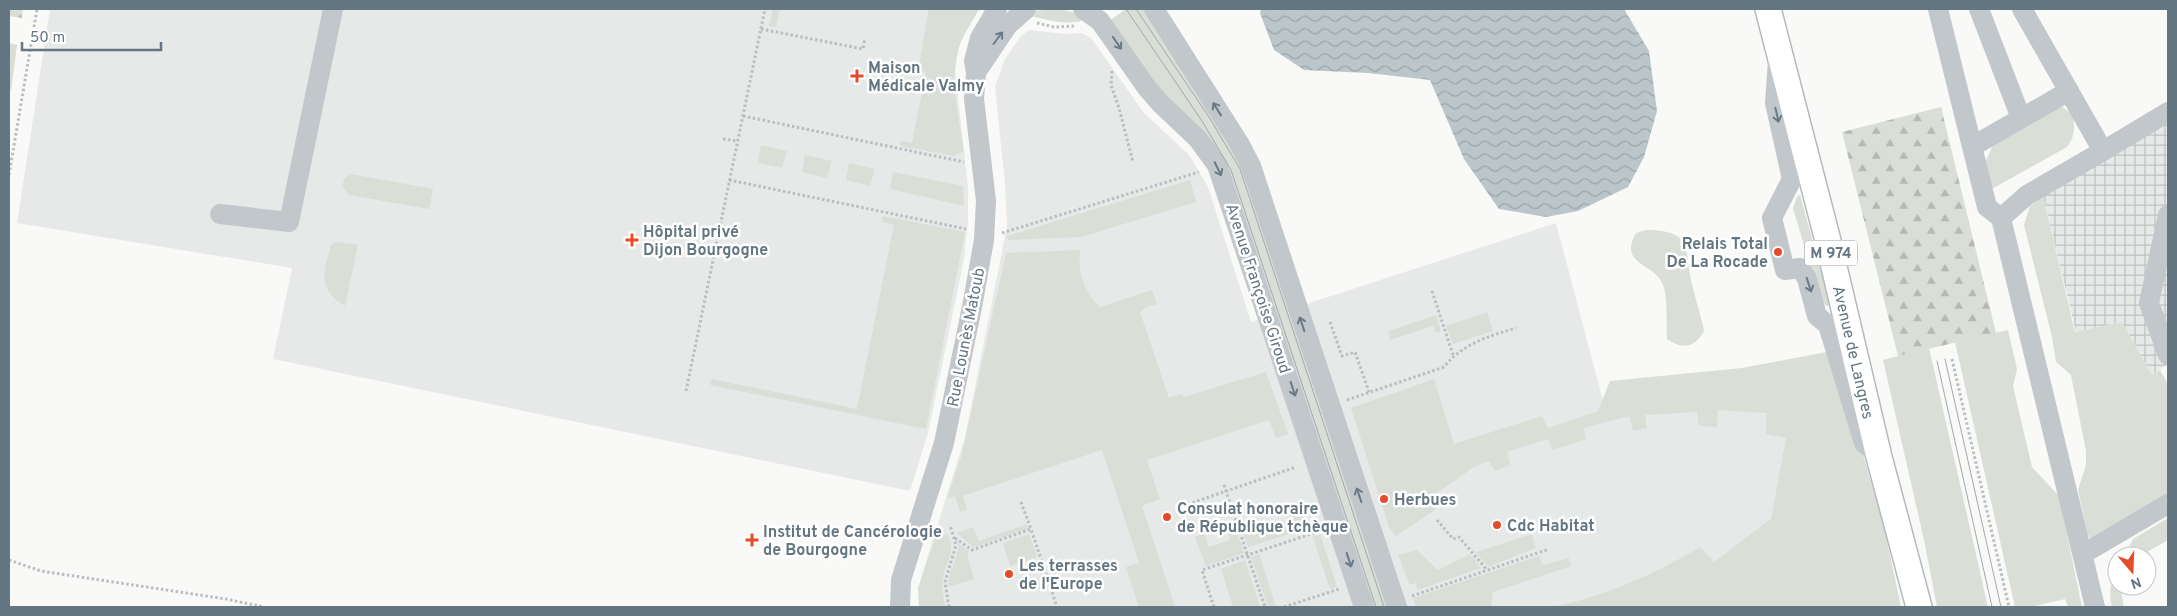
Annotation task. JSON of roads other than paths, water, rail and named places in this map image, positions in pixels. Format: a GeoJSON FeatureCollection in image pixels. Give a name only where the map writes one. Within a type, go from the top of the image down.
{"type":"FeatureCollection","features":[{"type":"Feature","properties":{"kind":"main road","name":"Avenue de Langres"},"geometry":{"type":"LineString","coordinates":[[1768,9],[1780,50],[1880,457],[1919,607]]}},
{"type":"Feature","properties":{"kind":"street"},"geometry":{"type":"LineString","coordinates":[[220,214],[290,222],[333,9]]}},
{"type":"Feature","properties":{"kind":"street","name":"Rue Lounès Matoub"},"geometry":{"type":"LineString","coordinates":[[900,601],[901,580],[906,561],[944,443],[984,240],[986,201],[974,99],[975,50],[997,9]]}},
{"type":"Feature","properties":{"kind":"street","name":"Avenue Françoise Giroud"},"geometry":{"type":"LineString","coordinates":[[1083,9],[1100,21],[1147,88],[1198,139],[1217,166],[1364,607]]}},
{"type":"Feature","properties":{"kind":"street","name":"Avenue Françoise Giroud"},"geometry":{"type":"LineString","coordinates":[[1154,9],[1239,143],[1251,166],[1403,602]]}},
{"type":"Feature","properties":{"kind":"street"},"geometry":{"type":"LineString","coordinates":[[1938,9],[1987,207],[2001,218],[2095,607]]}},
{"type":"Feature","properties":{"kind":"street"},"geometry":{"type":"LineString","coordinates":[[1979,9],[2021,118]]}},
{"type":"Feature","properties":{"kind":"street"},"geometry":{"type":"LineString","coordinates":[[2022,9],[2103,151]]}},
{"type":"Feature","properties":{"kind":"street","name":"Rue Lounès Matoub"},"geometry":{"type":"LineString","coordinates":[[976,72],[991,48],[1021,13]]}},
{"type":"Feature","properties":{"kind":"street"},"geometry":{"type":"LineString","coordinates":[[1780,50],[1774,103],[1792,179],[1772,218],[1785,270],[1800,268],[1807,280],[1817,316],[1828,325],[1864,443],[1880,457]]}},
{"type":"Feature","properties":{"kind":"street"},"geometry":{"type":"LineString","coordinates":[[1973,146],[2069,91]]}},
{"type":"Feature","properties":{"kind":"street"},"geometry":{"type":"LineString","coordinates":[[2001,218],[2027,196],[2168,112]]}},
{"type":"Feature","properties":{"kind":"street"},"geometry":{"type":"LineString","coordinates":[[2167,346],[2149,303],[2168,215]]}},
{"type":"Feature","properties":{"kind":"street"},"geometry":{"type":"LineString","coordinates":[[2083,554],[2168,504]]}},
{"type":"Feature","properties":{"kind":"water"},"geometry":{"type":"Polygon","coordinates":[[[1261,9],[1624,9],[1649,51],[1657,111],[1644,157],[1628,187],[1578,211],[1546,217],[1499,209],[1464,159],[1430,80],[1368,73],[1304,70],[1274,50],[1260,13],[1261,9]]]}},
{"type":"Feature","properties":{"kind":"tram line"},"geometry":{"type":"LineString","coordinates":[[1126,9],[1202,121],[1231,170],[1376,607]]}},
{"type":"Feature","properties":{"kind":"tram line"},"geometry":{"type":"LineString","coordinates":[[1136,9],[1209,117],[1240,169],[1384,607]]}},
{"type":"Feature","properties":{"kind":"tram line"},"geometry":{"type":"LineString","coordinates":[[1945,359],[2001,607]]}},
{"type":"Feature","properties":{"kind":"tram line"},"geometry":{"type":"LineString","coordinates":[[1937,361],[1992,607]]}},
{"type":"Feature","properties":{"kind":"place","name":"Maison Médicale Valmy"},"geometry":{"type":"Point","coordinates":[857,76]}},
{"type":"Feature","properties":{"kind":"place","name":"Hôpital privé Dijon Bourgogne"},"geometry":{"type":"Point","coordinates":[632,240]}},
{"type":"Feature","properties":{"kind":"place","name":"Relais Total De La Rocade"},"geometry":{"type":"Point","coordinates":[1778,252]}},
{"type":"Feature","properties":{"kind":"place","name":"Herbues"},"geometry":{"type":"Point","coordinates":[1384,499]}},
{"type":"Feature","properties":{"kind":"place","name":"Consulat honoraire de République tchèque"},"geometry":{"type":"Point","coordinates":[1167,517]}},
{"type":"Feature","properties":{"kind":"place","name":"Cdc Habitat"},"geometry":{"type":"Point","coordinates":[1497,525]}},
{"type":"Feature","properties":{"kind":"place","name":"Institut de Cancérologie de Bourgogne"},"geometry":{"type":"Point","coordinates":[752,540]}},
{"type":"Feature","properties":{"kind":"place","name":"Les terrasses de l'Europe"},"geometry":{"type":"Point","coordinates":[1009,574]}}]}
